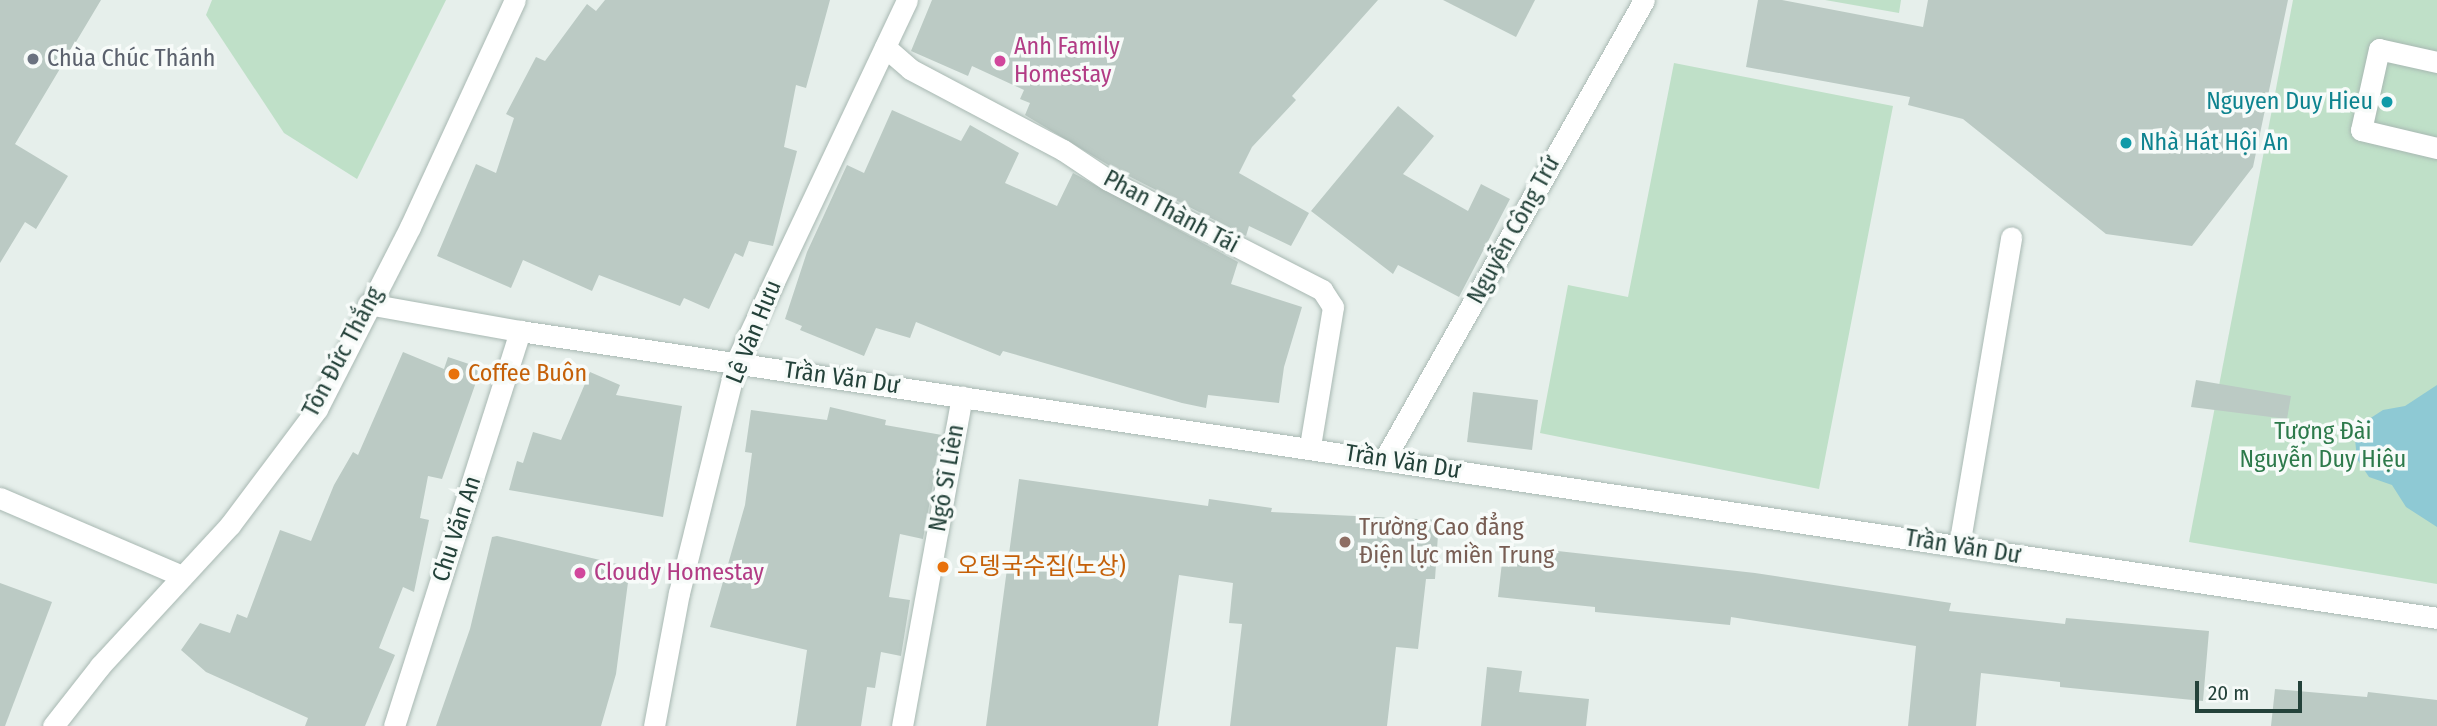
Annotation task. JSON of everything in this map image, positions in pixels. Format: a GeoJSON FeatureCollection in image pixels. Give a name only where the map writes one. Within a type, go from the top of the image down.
{"type":"FeatureCollection","features":[{"type":"Feature","properties":{"kind":"street","name":"Tôn Đức Thắng"},"geometry":{"type":"LineString","coordinates":[[53,726],[100,666],[230,525],[317,409],[368,304],[410,227],[515,0]]}},
{"type":"Feature","properties":{"kind":"street","name":"Lê Văn Hưu"},"geometry":{"type":"LineString","coordinates":[[653,726],[679,593],[736,362],[907,0]]}},
{"type":"Feature","properties":{"kind":"street","name":"Nguyễn Công Trứ"},"geometry":{"type":"LineString","coordinates":[[1384,460],[1644,0]]}},
{"type":"Feature","properties":{"kind":"street","name":"Phan Thành Tái"},"geometry":{"type":"LineString","coordinates":[[885,47],[910,69],[1063,150],[1108,180],[1322,290],[1332,307],[1332,317],[1310,446]]}},
{"type":"Feature","properties":{"kind":"street"},"geometry":{"type":"LineString","coordinates":[[2437,62],[2379,49],[2361,130],[2437,148]]}},
{"type":"Feature","properties":{"kind":"street"},"geometry":{"type":"LineString","coordinates":[[1959,546],[2011,237]]}},
{"type":"Feature","properties":{"kind":"street","name":"Trần Văn Dư"},"geometry":{"type":"LineString","coordinates":[[368,304],[520,331],[1310,446],[1384,460],[2437,618]]}},
{"type":"Feature","properties":{"kind":"street","name":"Chu Văn An"},"geometry":{"type":"LineString","coordinates":[[394,726],[520,331]]}},
{"type":"Feature","properties":{"kind":"street","name":"Ngô Sĩ Liên"},"geometry":{"type":"LineString","coordinates":[[902,726],[962,396]]}},
{"type":"Feature","properties":{"kind":"street"},"geometry":{"type":"LineString","coordinates":[[0,498],[182,576]]}},
{"type":"Feature","properties":{"kind":"green space"},"geometry":{"type":"Polygon","coordinates":[[[212,0],[446,0],[357,179],[284,133],[206,15],[212,0]]]}},
{"type":"Feature","properties":{"kind":"green space"},"geometry":{"type":"Polygon","coordinates":[[[1825,0],[1901,0],[1899,13],[1825,0]]]}},
{"type":"Feature","properties":{"kind":"green space","name":"Tượng Đài Nguyễn Duy Hiệu"},"geometry":{"type":"Polygon","coordinates":[[[2293,0],[2437,0],[2437,584],[2189,542],[2293,0]]]}},
{"type":"Feature","properties":{"kind":"green space"},"geometry":{"type":"Polygon","coordinates":[[[1674,63],[1893,106],[1819,489],[1540,433],[1568,285],[1628,297],[1674,63]]]}},
{"type":"Feature","properties":{"kind":"water"},"geometry":{"type":"Polygon","coordinates":[[[2437,385],[2437,527],[2406,507],[2392,485],[2369,477],[2357,459],[2355,439],[2366,421],[2383,410],[2405,406],[2437,385]]]}},
{"type":"Feature","properties":{"kind":"building"},"geometry":{"type":"Polygon","coordinates":[[[0,0],[101,0],[15,144],[68,176],[36,229],[25,222],[0,263],[0,0]]]}},
{"type":"Feature","properties":{"kind":"building"},"geometry":{"type":"Polygon","coordinates":[[[605,0],[830,0],[806,88],[796,85],[784,147],[797,151],[773,246],[749,241],[743,257],[735,253],[709,309],[684,298],[680,306],[599,275],[592,291],[523,260],[511,288],[437,256],[476,164],[496,173],[514,118],[506,114],[536,57],[545,61],[587,4],[596,11],[605,0]]]}},
{"type":"Feature","properties":{"kind":"building"},"geometry":{"type":"Polygon","coordinates":[[[932,0],[1378,0],[1292,96],[1296,100],[1252,147],[1239,173],[1309,213],[1291,246],[1249,226],[1246,236],[1115,169],[1025,115],[1030,103],[1020,99],[1024,90],[972,66],[968,76],[911,51],[932,0]]]}},
{"type":"Feature","properties":{"kind":"building"},"geometry":{"type":"Polygon","coordinates":[[[1443,0],[1535,0],[1516,37],[1443,0]]]}},
{"type":"Feature","properties":{"kind":"building","name":"Nhà Hát Hội An"},"geometry":{"type":"Polygon","coordinates":[[[1758,0],[1782,0],[1923,27],[1928,0],[2288,0],[2253,167],[2192,246],[2106,234],[1963,119],[1908,105],[1910,97],[1746,67],[1758,0]]]}},
{"type":"Feature","properties":{"kind":"building"},"geometry":{"type":"Polygon","coordinates":[[[1398,106],[1434,136],[1403,174],[1468,211],[1481,184],[1510,199],[1459,297],[1398,265],[1393,274],[1311,211],[1398,106]]]}},
{"type":"Feature","properties":{"kind":"building"},"geometry":{"type":"Polygon","coordinates":[[[892,110],[961,141],[970,125],[1019,153],[1005,183],[1057,206],[1073,173],[1238,262],[1231,284],[1302,307],[1284,367],[1279,403],[1208,395],[1206,408],[1182,403],[1003,351],[1000,356],[916,322],[910,338],[876,328],[864,356],[800,330],[802,326],[785,319],[807,252],[847,165],[864,173],[892,110]]]}},
{"type":"Feature","properties":{"kind":"building"},"geometry":{"type":"Polygon","coordinates":[[[403,352],[444,369],[448,357],[481,368],[442,479],[428,476],[420,518],[429,520],[414,592],[403,587],[379,648],[395,655],[365,726],[305,726],[308,718],[206,672],[181,650],[200,623],[230,633],[237,614],[247,618],[280,530],[311,541],[334,485],[353,452],[358,455],[403,352]]]}},
{"type":"Feature","properties":{"kind":"building"},"geometry":{"type":"Polygon","coordinates":[[[590,372],[620,385],[616,395],[682,406],[663,517],[509,490],[517,461],[523,463],[533,432],[561,440],[590,372]]]}},
{"type":"Feature","properties":{"kind":"building"},"geometry":{"type":"Polygon","coordinates":[[[2196,380],[2291,396],[2287,419],[2191,407],[2196,380]]]}},
{"type":"Feature","properties":{"kind":"building"},"geometry":{"type":"Polygon","coordinates":[[[1473,392],[1538,400],[1532,450],[1467,442],[1473,392]]]}},
{"type":"Feature","properties":{"kind":"building"},"geometry":{"type":"Polygon","coordinates":[[[830,407],[886,420],[885,425],[942,435],[923,539],[900,534],[889,597],[910,600],[901,656],[881,652],[875,688],[867,687],[861,726],[796,726],[807,650],[710,627],[745,505],[752,453],[745,452],[751,410],[827,420],[830,407]]]}},
{"type":"Feature","properties":{"kind":"building"},"geometry":{"type":"Polygon","coordinates":[[[1019,479],[1208,506],[1209,499],[1272,508],[1271,512],[1439,520],[1435,579],[1426,579],[1418,649],[1396,647],[1387,726],[1230,726],[1242,624],[1229,623],[1233,583],[1179,575],[1158,726],[986,726],[1019,479]]]}},
{"type":"Feature","properties":{"kind":"building"},"geometry":{"type":"Polygon","coordinates":[[[492,537],[630,567],[616,674],[601,726],[436,726],[470,629],[492,537]]]}},
{"type":"Feature","properties":{"kind":"building"},"geometry":{"type":"Polygon","coordinates":[[[1504,545],[1755,573],[1951,603],[1949,611],[2065,624],[2066,618],[2209,631],[2203,701],[2060,687],[2060,682],[1981,673],[1976,726],[1908,726],[1916,646],[1731,617],[1730,625],[1595,612],[1595,607],[1498,597],[1504,545]]]}},
{"type":"Feature","properties":{"kind":"building"},"geometry":{"type":"Polygon","coordinates":[[[0,583],[52,602],[5,726],[0,726],[0,583]]]}},
{"type":"Feature","properties":{"kind":"building"},"geometry":{"type":"Polygon","coordinates":[[[1487,667],[1522,671],[1519,692],[1589,699],[1586,726],[1481,726],[1487,667]]]}},
{"type":"Feature","properties":{"kind":"building"},"geometry":{"type":"Polygon","coordinates":[[[2275,689],[2367,697],[2368,692],[2437,700],[2437,726],[2271,726],[2275,689]]]}},
{"type":"Feature","properties":{"kind":"place","name":"Chùa Chúc Thánh"},"geometry":{"type":"Point","coordinates":[33,59]}},
{"type":"Feature","properties":{"kind":"place","name":"Anh Family Homestay"},"geometry":{"type":"Point","coordinates":[1000,61]}},
{"type":"Feature","properties":{"kind":"place","name":"Nguyen Duy Hieu"},"geometry":{"type":"Point","coordinates":[2387,102]}},
{"type":"Feature","properties":{"kind":"place","name":"Nhà Hát Hội An"},"geometry":{"type":"Point","coordinates":[2126,143]}},
{"type":"Feature","properties":{"kind":"place","name":"Coffee Buôn"},"geometry":{"type":"Point","coordinates":[454,374]}},
{"type":"Feature","properties":{"kind":"place","name":"Trường Cao đẳng Điện lực miền Trung"},"geometry":{"type":"Point","coordinates":[1345,542]}},
{"type":"Feature","properties":{"kind":"place","name":"오뎅국수집(노상)"},"geometry":{"type":"Point","coordinates":[943,567]}},
{"type":"Feature","properties":{"kind":"place","name":"Cloudy Homestay"},"geometry":{"type":"Point","coordinates":[580,573]}}]}
